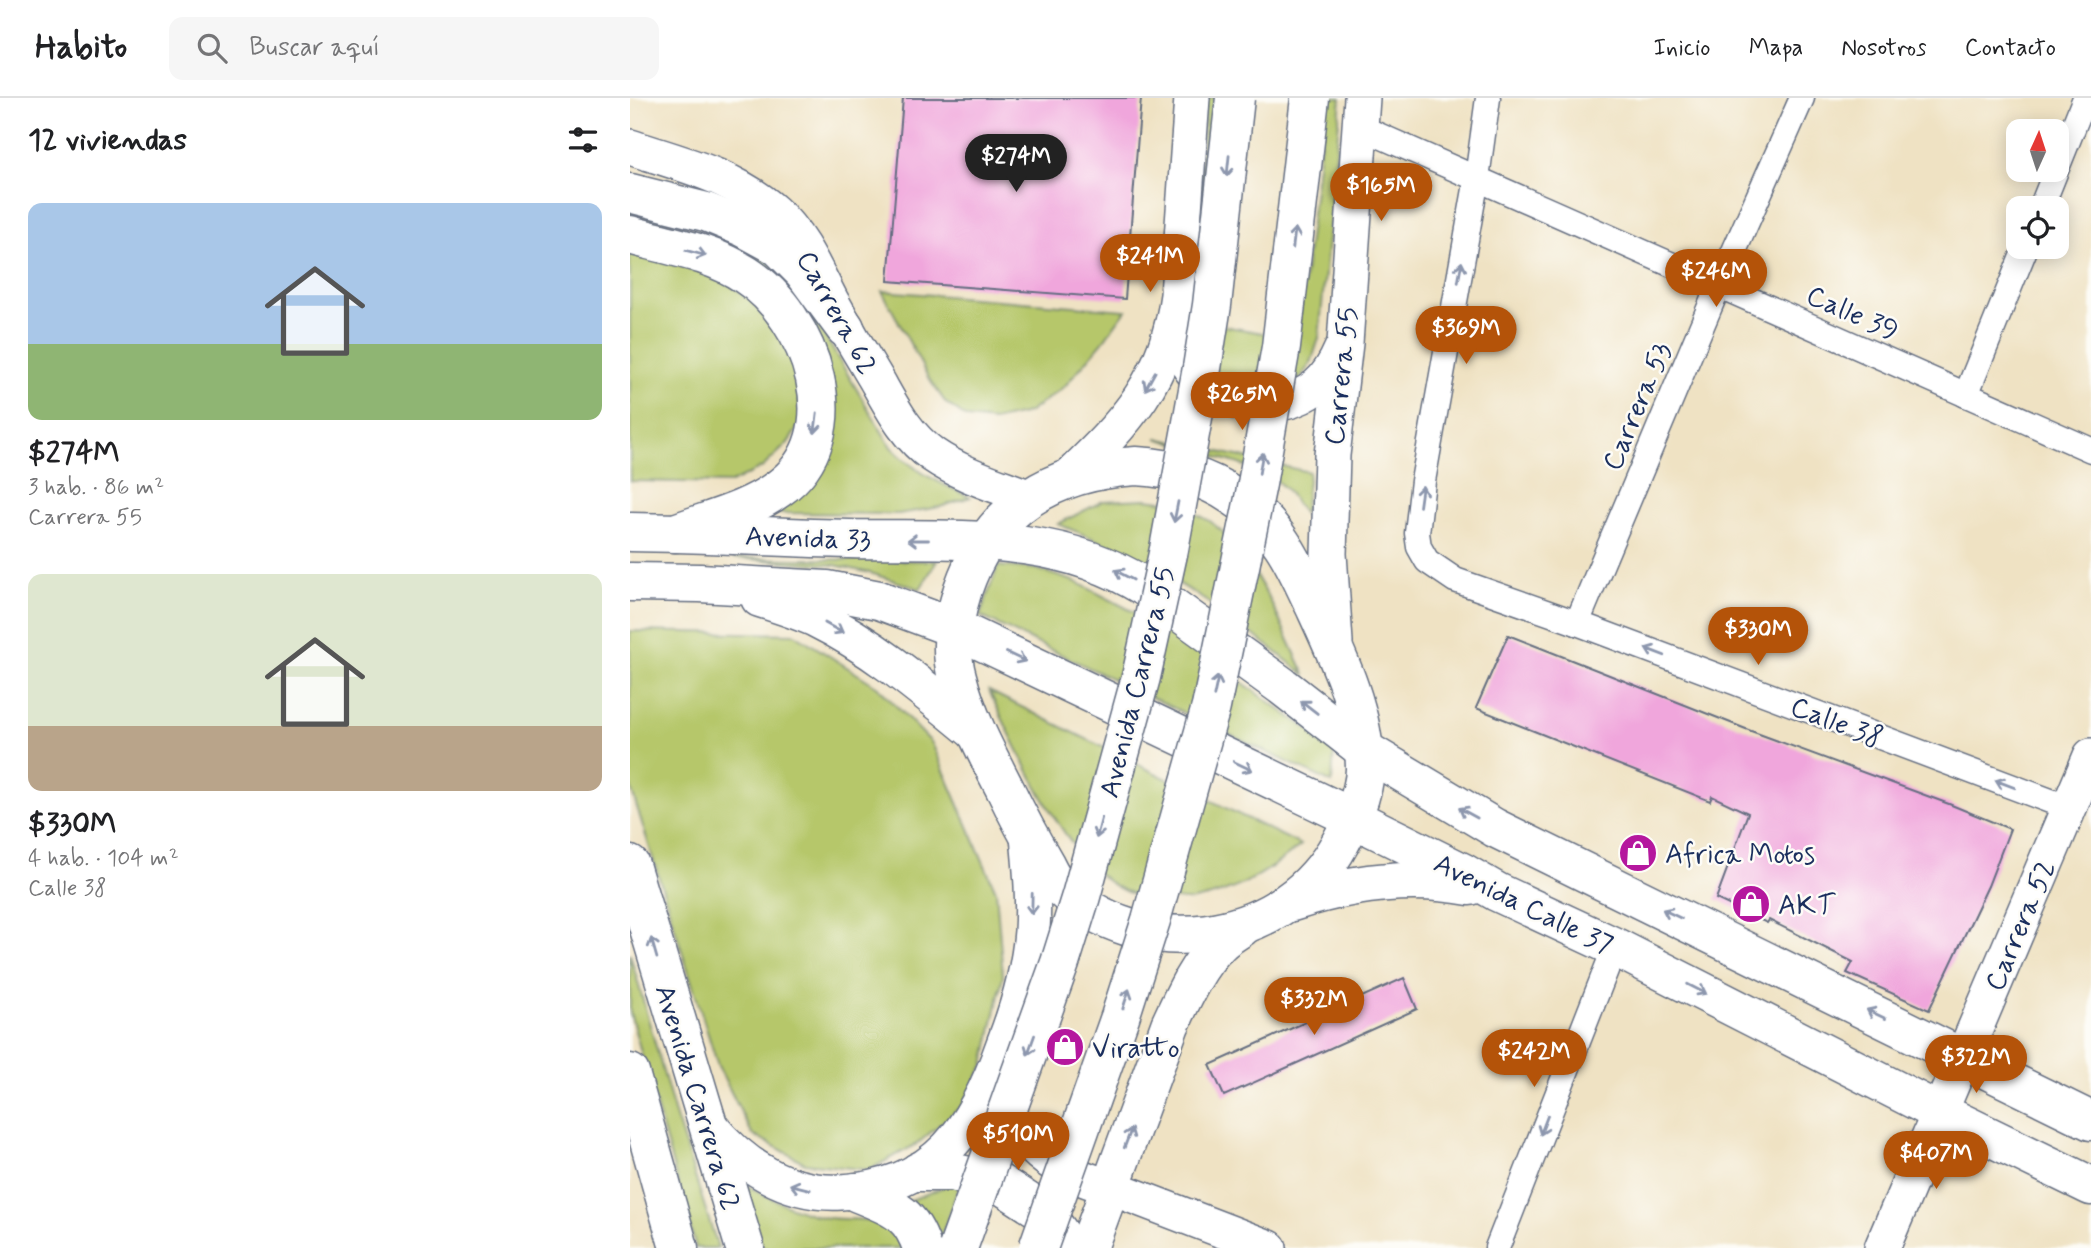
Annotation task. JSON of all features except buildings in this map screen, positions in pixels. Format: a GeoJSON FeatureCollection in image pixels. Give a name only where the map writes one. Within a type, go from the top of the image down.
{"type":"FeatureCollection","features":[{"type":"Feature","properties":{"kind":"main road"},"geometry":{"type":"LineString","coordinates":[[1192,98],[1175,314],[1177,339],[1186,362],[1202,382],[1223,397],[1247,404],[1272,405],[1296,398],[1318,385],[1334,366],[1345,343]]}},
{"type":"Feature","properties":{"kind":"main road","name":"Avenida Carrera 55"},"geometry":{"type":"LineString","coordinates":[[958,1248],[1060,963],[1141,677],[1168,550],[1204,355],[1235,98]]}},
{"type":"Feature","properties":{"kind":"main road"},"geometry":{"type":"LineString","coordinates":[[1038,1248],[1120,1017],[1151,920],[1211,707],[1257,484],[1281,346],[1310,98]]}},
{"type":"Feature","properties":{"kind":"main road","name":"Carrera 55"},"geometry":{"type":"LineString","coordinates":[[1336,653],[1329,554],[1332,455],[1345,343],[1361,112]]}},
{"type":"Feature","properties":{"kind":"main road","name":"Carrera 62"},"geometry":{"type":"LineString","coordinates":[[630,147],[732,183],[775,212],[810,259],[845,328],[901,422],[919,443],[954,467],[1030,498]]}},
{"type":"Feature","properties":{"kind":"main road"},"geometry":{"type":"LineString","coordinates":[[630,193],[706,212],[746,228],[778,246],[803,271],[845,328]]}},
{"type":"Feature","properties":{"kind":"main road"},"geometry":{"type":"LineString","coordinates":[[630,235],[720,260],[748,276],[775,299],[791,320],[813,365],[818,391],[814,440],[796,473],[779,489],[751,505],[675,533]]}},
{"type":"Feature","properties":{"kind":"main road"},"geometry":{"type":"LineString","coordinates":[[1068,478],[1138,404],[1157,369],[1175,314]]}},
{"type":"Feature","properties":{"kind":"main road"},"geometry":{"type":"LineString","coordinates":[[1157,467],[1185,473],[1234,496],[1264,521],[1282,543],[1336,653],[1354,701],[1363,749],[1365,772],[1353,818],[1324,868],[1303,891],[1262,918],[1244,926],[1211,934],[1175,936],[1148,933],[1119,924],[1092,911],[1056,884],[1028,836],[976,731],[956,676],[954,660],[954,628],[970,568],[987,541],[1007,518],[1030,498],[1068,478],[1106,468],[1157,467]]}},
{"type":"Feature","properties":{"kind":"main road","name":"Avenida 33"},"geometry":{"type":"LineString","coordinates":[[630,532],[987,541]]}},
{"type":"Feature","properties":{"kind":"main road","name":"Avenida Calle 37"},"geometry":{"type":"LineString","coordinates":[[987,541],[1075,554],[1124,574],[1235,651],[1363,749],[1494,828],[2091,1121]]}},
{"type":"Feature","properties":{"kind":"main road","name":"Avenida 33"},"geometry":{"type":"LineString","coordinates":[[630,582],[700,583],[838,592],[879,600],[954,628]]}},
{"type":"Feature","properties":{"kind":"main road"},"geometry":{"type":"LineString","coordinates":[[700,583],[776,603],[833,627],[905,674],[976,731]]}},
{"type":"Feature","properties":{"kind":"main road","name":"Avenida Calle 37"},"geometry":{"type":"LineString","coordinates":[[954,628],[1353,818],[2091,1186]]}},
{"type":"Feature","properties":{"kind":"main road","name":"Carrera 52"},"geometry":{"type":"LineString","coordinates":[[1882,1248],[1962,1057],[2080,812],[2091,756]]}},
{"type":"Feature","properties":{"kind":"main road"},"geometry":{"type":"LineString","coordinates":[[709,1125],[724,1144],[763,1173],[785,1184],[832,1193],[856,1192],[888,1185],[918,1171],[943,1153],[964,1130],[991,1081],[1018,1004],[1032,931],[1033,884],[1028,836]]}},
{"type":"Feature","properties":{"kind":"main road","name":"Avenida Carrera 62"},"geometry":{"type":"LineString","coordinates":[[630,865],[745,1248]]}},
{"type":"Feature","properties":{"kind":"main road"},"geometry":{"type":"LineString","coordinates":[[1283,905],[1345,887],[1403,881],[1456,884],[1497,892]]}},
{"type":"Feature","properties":{"kind":"main road"},"geometry":{"type":"LineString","coordinates":[[1087,1248],[1182,998],[1220,943],[1244,926]]}},
{"type":"Feature","properties":{"kind":"main road"},"geometry":{"type":"LineString","coordinates":[[630,1073],[679,1248]]}},
{"type":"Feature","properties":{"kind":"main road"},"geometry":{"type":"LineString","coordinates":[[991,1081],[1017,1129],[1036,1151],[1060,1169],[1269,1248]]}},
{"type":"Feature","properties":{"kind":"main road"},"geometry":{"type":"LineString","coordinates":[[918,1171],[951,1171],[997,1182],[1045,1213],[1070,1248]]}},
{"type":"Feature","properties":{"kind":"main road"},"geometry":{"type":"LineString","coordinates":[[856,1192],[906,1216],[916,1230],[922,1248]]}},
{"type":"Feature","properties":{"kind":"street"},"geometry":{"type":"LineString","coordinates":[[1477,178],[1488,98]]}},
{"type":"Feature","properties":{"kind":"street","name":"Carrera 53"},"geometry":{"type":"LineString","coordinates":[[1577,623],[1719,285],[1802,98]]}},
{"type":"Feature","properties":{"kind":"street"},"geometry":{"type":"LineString","coordinates":[[2046,196],[2085,98]]}},
{"type":"Feature","properties":{"kind":"street","name":"Calle 39"},"geometry":{"type":"LineString","coordinates":[[1361,112],[1477,178],[2091,450]]}},
{"type":"Feature","properties":{"kind":"street","name":"Calle 38"},"geometry":{"type":"LineString","coordinates":[[1477,178],[1423,481],[1417,533],[1419,547],[1427,561],[1455,580],[1577,623],[2080,812]]}},
{"type":"Feature","properties":{"kind":"street"},"geometry":{"type":"LineString","coordinates":[[1966,395],[2021,259]]}},
{"type":"Feature","properties":{"kind":"street"},"geometry":{"type":"LineString","coordinates":[[1497,1248],[1615,947]]}},
{"type":"Feature","properties":{"kind":"green space"},"geometry":{"type":"Polygon","coordinates":[[[1206,98],[1216,98],[1195,321],[1297,339],[1326,98],[1341,98],[1319,338],[1311,363],[1298,381],[1255,390],[1229,382],[1202,360],[1190,338],[1206,98]]]}},
{"type":"Feature","properties":{"kind":"green space"},"geometry":{"type":"Polygon","coordinates":[[[630,209],[745,247],[769,262],[795,286],[891,447],[919,470],[970,497],[940,507],[898,514],[772,513],[811,480],[826,460],[834,443],[834,415],[786,294],[630,219],[630,209]]]}},
{"type":"Feature","properties":{"kind":"green space"},"geometry":{"type":"Polygon","coordinates":[[[630,253],[718,276],[757,304],[792,344],[802,422],[787,444],[763,467],[731,483],[630,481],[630,253]]]}},
{"type":"Feature","properties":{"kind":"green space"},"geometry":{"type":"Polygon","coordinates":[[[882,291],[1126,310],[1065,386],[1028,413],[993,421],[967,418],[946,403],[929,379],[882,291]]]}},
{"type":"Feature","properties":{"kind":"green space"},"geometry":{"type":"Polygon","coordinates":[[[1157,438],[1309,472],[1304,514],[1286,489],[1272,477],[1157,438]]]}},
{"type":"Feature","properties":{"kind":"green space"},"geometry":{"type":"Polygon","coordinates":[[[1146,499],[1176,503],[1210,521],[1238,545],[1269,598],[1305,675],[1239,624],[1170,578],[1114,548],[1058,524],[1103,501],[1146,499]]]}},
{"type":"Feature","properties":{"kind":"green space"},"geometry":{"type":"Polygon","coordinates":[[[733,558],[937,561],[920,589],[835,565],[733,558]]]}},
{"type":"Feature","properties":{"kind":"green space"},"geometry":{"type":"Polygon","coordinates":[[[998,566],[1036,569],[1076,582],[1184,641],[1334,748],[1332,783],[980,616],[998,566]]]}},
{"type":"Feature","properties":{"kind":"green space"},"geometry":{"type":"Polygon","coordinates":[[[630,631],[795,634],[878,687],[932,743],[996,891],[1003,976],[984,1065],[963,1105],[917,1144],[869,1170],[805,1163],[752,1134],[718,1066],[630,785],[630,631]]]}},
{"type":"Feature","properties":{"kind":"green space"},"geometry":{"type":"Polygon","coordinates":[[[989,691],[1301,845],[1251,880],[1210,896],[1184,900],[1125,891],[1104,878],[1083,858],[1064,832],[1029,772],[989,691]]]}},
{"type":"Feature","properties":{"kind":"green space"},"geometry":{"type":"Polygon","coordinates":[[[630,954],[674,1111],[718,1248],[696,1248],[630,1013],[630,954]]]}},
{"type":"Feature","properties":{"kind":"green space"},"geometry":{"type":"Polygon","coordinates":[[[961,1180],[937,1248],[911,1200],[961,1180]]]}},
{"type":"Feature","properties":{"kind":"green space"},"geometry":{"type":"Polygon","coordinates":[[[742,1183],[781,1203],[811,1214],[880,1223],[894,1233],[901,1248],[762,1248],[742,1183]]]}},
{"type":"Feature","properties":{"kind":"place","name":"Africa Motos"},"geometry":{"type":"Point","coordinates":[1638,853]}},
{"type":"Feature","properties":{"kind":"place","name":"AKT"},"geometry":{"type":"Point","coordinates":[1751,904]}},
{"type":"Feature","properties":{"kind":"place","name":"Viratto"},"geometry":{"type":"Point","coordinates":[1065,1047]}}]}
